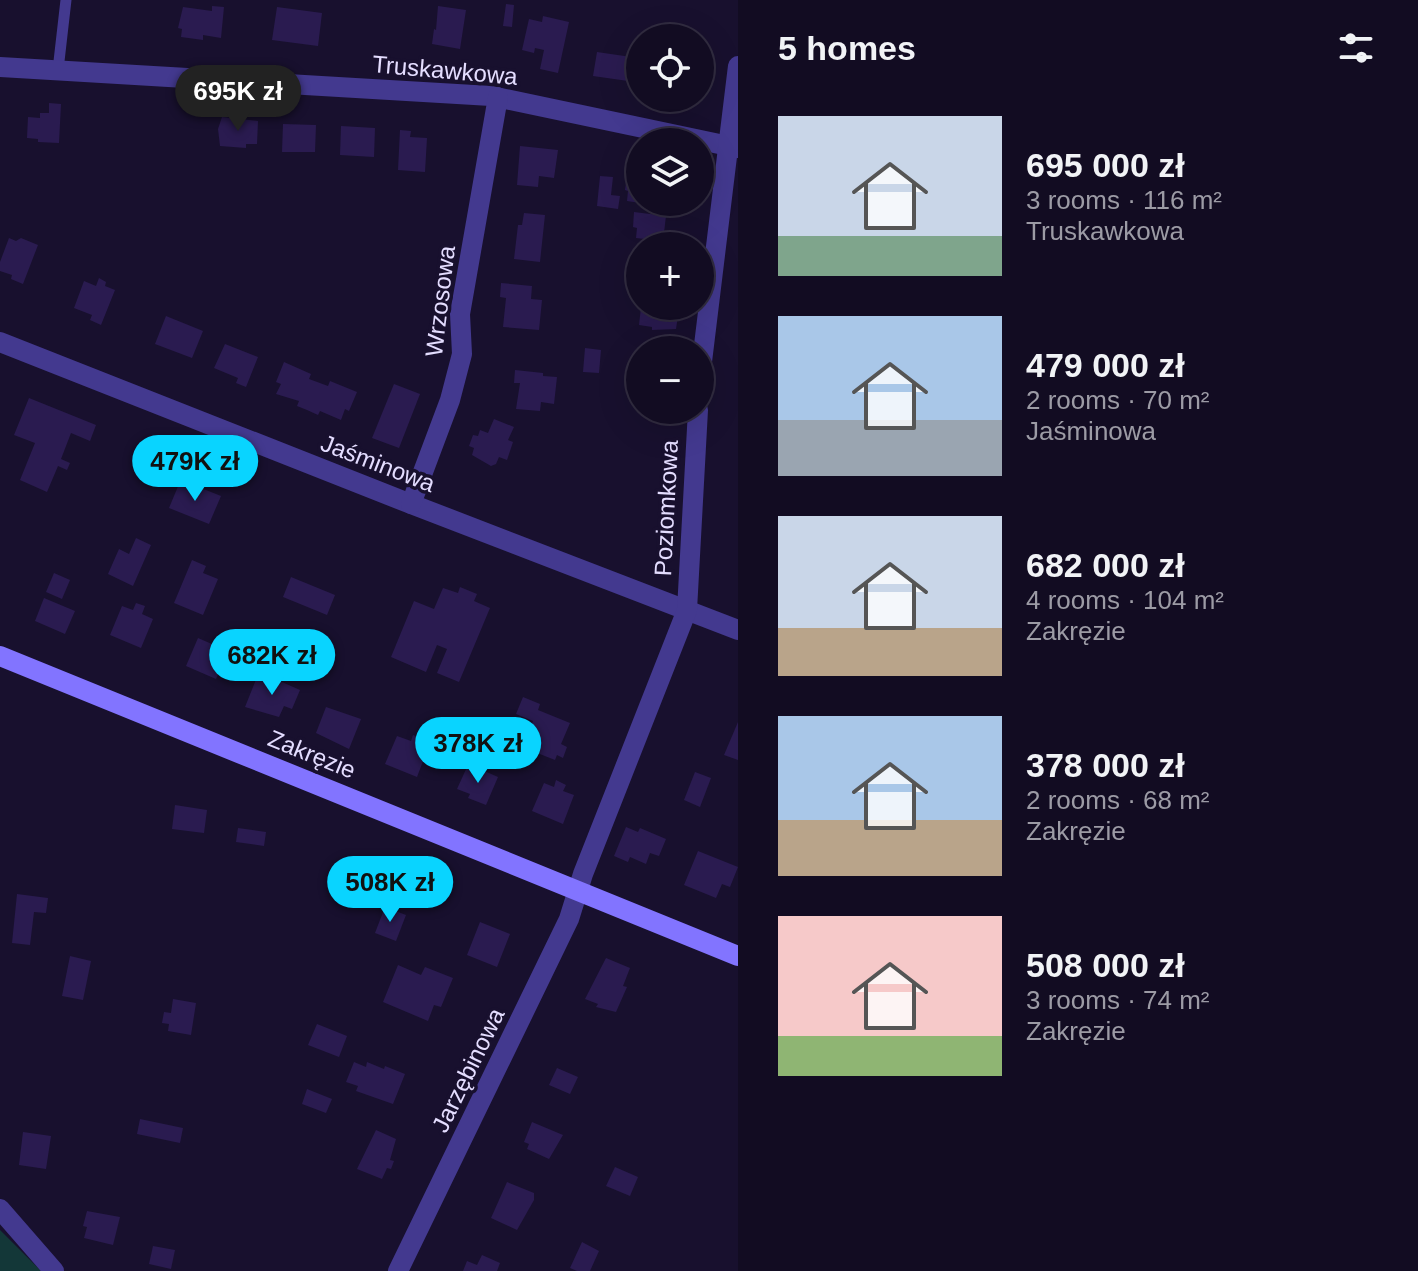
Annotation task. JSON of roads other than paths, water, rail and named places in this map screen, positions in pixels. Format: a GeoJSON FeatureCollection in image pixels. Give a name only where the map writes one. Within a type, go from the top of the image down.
{"type":"FeatureCollection","features":[{"type":"Feature","properties":{"kind":"street"},"geometry":{"type":"LineString","coordinates":[[706,336],[734,147],[738,66]]}},
{"type":"Feature","properties":{"kind":"street","name":"Truskawkowa"},"geometry":{"type":"LineString","coordinates":[[0,67],[498,97],[734,147]]}},
{"type":"Feature","properties":{"kind":"street","name":"Wrzosowa"},"geometry":{"type":"LineString","coordinates":[[411,504],[450,400],[462,354],[460,314],[498,97]]}},
{"type":"Feature","properties":{"kind":"street","name":"Jaśminowa"},"geometry":{"type":"LineString","coordinates":[[0,342],[738,630]]}},
{"type":"Feature","properties":{"kind":"street","name":"Poziomkowa"},"geometry":{"type":"LineString","coordinates":[[579,889],[687,610],[697,424]]}},
{"type":"Feature","properties":{"kind":"street","name":"Zakręzie"},"geometry":{"type":"LineString","coordinates":[[0,656],[738,956]]}},
{"type":"Feature","properties":{"kind":"street","name":"Jarzębinowa"},"geometry":{"type":"LineString","coordinates":[[398,1271],[563,933],[579,889]]}},
{"type":"Feature","properties":{"kind":"street"},"geometry":{"type":"LineString","coordinates":[[0,1209],[54,1271]]}},
{"type":"Feature","properties":{"kind":"lane"},"geometry":{"type":"LineString","coordinates":[[58,70],[66,0]]}}]}
